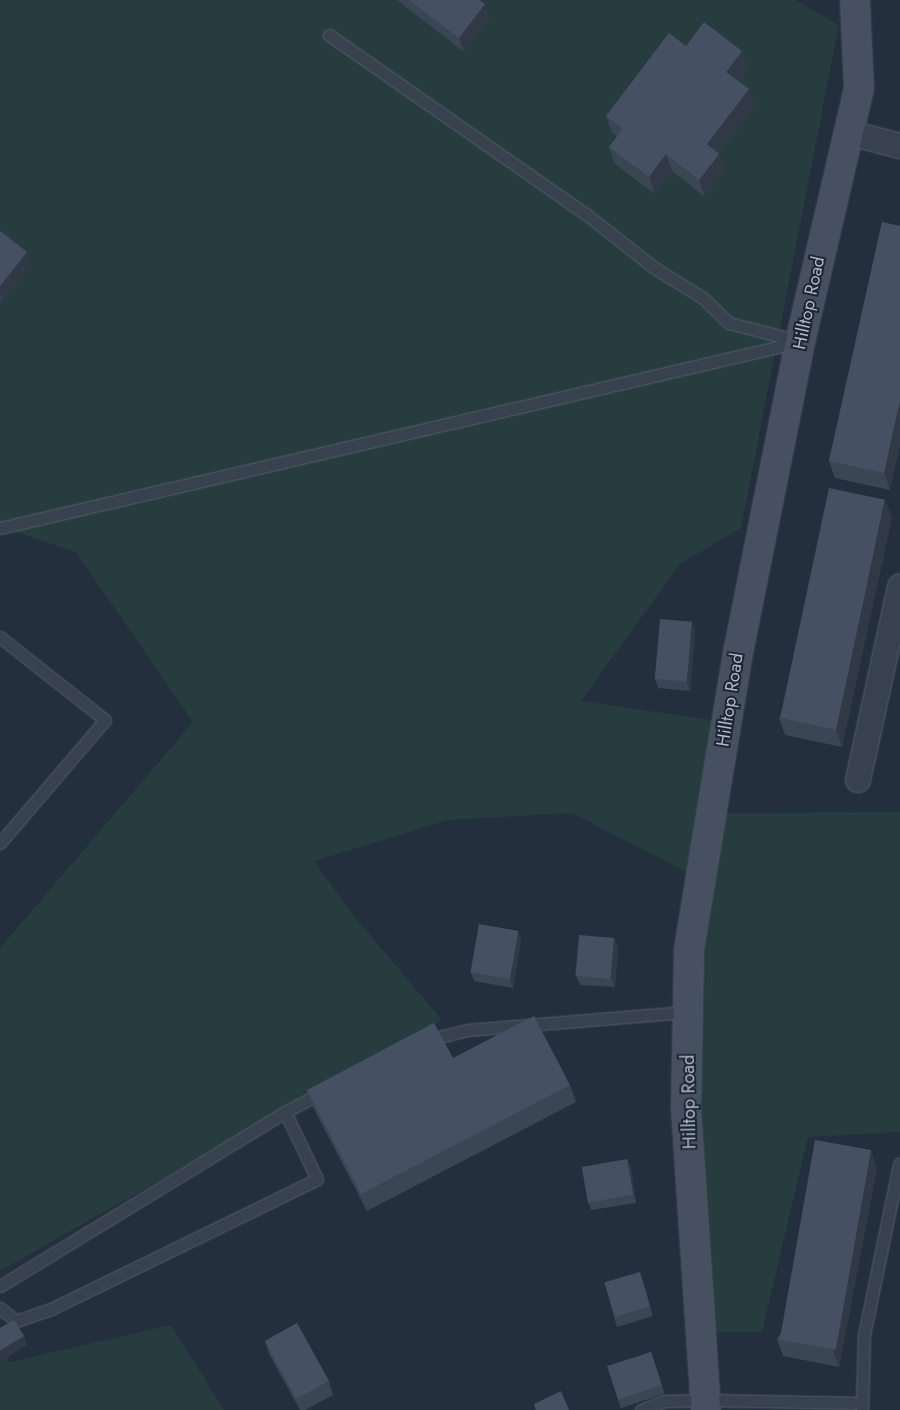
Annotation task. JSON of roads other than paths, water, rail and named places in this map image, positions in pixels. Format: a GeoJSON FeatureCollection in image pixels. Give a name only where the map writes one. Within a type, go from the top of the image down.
{"type":"FeatureCollection","features":[{"type":"Feature","properties":{"kind":"street","name":"Hilltop Road"},"geometry":{"type":"LineString","coordinates":[[706,1405],[686,1106],[689,949],[739,648],[800,342],[859,89],[855,0]]}},
{"type":"Feature","properties":{"kind":"street"},"geometry":{"type":"LineString","coordinates":[[850,133],[900,146]]}},
{"type":"Feature","properties":{"kind":"street"},"geometry":{"type":"LineString","coordinates":[[858,780],[900,587]]}},
{"type":"Feature","properties":{"kind":"lane"},"geometry":{"type":"LineString","coordinates":[[329,36],[586,214],[653,267],[703,298],[729,323],[800,342]]}},
{"type":"Feature","properties":{"kind":"lane"},"geometry":{"type":"LineString","coordinates":[[0,528],[800,342]]}},
{"type":"Feature","properties":{"kind":"lane"},"geometry":{"type":"LineString","coordinates":[[0,637],[105,720],[0,843]]}},
{"type":"Feature","properties":{"kind":"lane"},"geometry":{"type":"LineString","coordinates":[[412,1046],[437,1036],[467,1030],[688,1012]]}},
{"type":"Feature","properties":{"kind":"lane"},"geometry":{"type":"LineString","coordinates":[[0,1286],[285,1112],[334,1087]]}},
{"type":"Feature","properties":{"kind":"lane"},"geometry":{"type":"LineString","coordinates":[[0,1308],[16,1321],[51,1309],[317,1179],[285,1112]]}},
{"type":"Feature","properties":{"kind":"lane"},"geometry":{"type":"LineString","coordinates":[[641,1410],[666,1401],[706,1405],[861,1407],[864,1336],[899,1164]]}}]}
